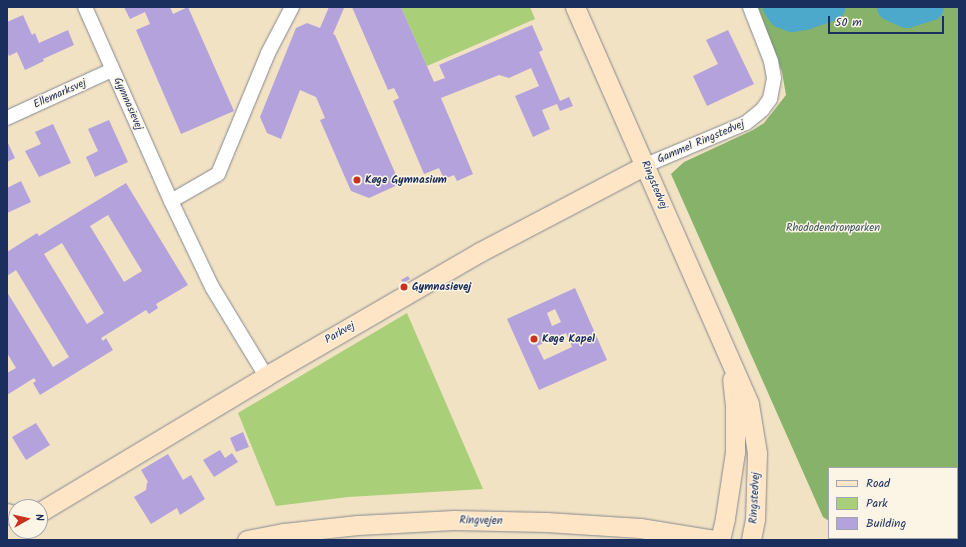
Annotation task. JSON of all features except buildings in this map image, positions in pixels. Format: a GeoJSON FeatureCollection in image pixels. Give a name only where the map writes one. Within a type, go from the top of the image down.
{"type":"FeatureCollection","features":[{"type":"Feature","properties":{"kind":"main road","name":"Ringstedvej"},"geometry":{"type":"LineString","coordinates":[[575,7],[646,165],[730,364],[749,404],[757,453],[755,519],[751,540]]}},
{"type":"Feature","properties":{"kind":"main road","name":"Parkvej"},"geometry":{"type":"LineString","coordinates":[[48,507],[266,376],[480,252],[646,165]]}},
{"type":"Feature","properties":{"kind":"main road","name":"Ringstedvej"},"geometry":{"type":"LineString","coordinates":[[720,540],[725,518],[735,452],[735,406],[730,364]]}},
{"type":"Feature","properties":{"kind":"main road","name":"Ringvejen"},"geometry":{"type":"LineString","coordinates":[[247,540],[284,534],[358,526],[454,520],[546,522],[640,528],[714,540]]}},
{"type":"Feature","properties":{"kind":"street","name":"Gymnasievej"},"geometry":{"type":"LineString","coordinates":[[85,7],[171,201],[212,287],[266,376]]}},
{"type":"Feature","properties":{"kind":"street"},"geometry":{"type":"LineString","coordinates":[[171,201],[218,174],[268,53],[292,7]]}},
{"type":"Feature","properties":{"kind":"street","name":"Gammel Ringstedvej"},"geometry":{"type":"LineString","coordinates":[[646,165],[746,123],[762,110],[770,99],[774,78],[771,61],[750,7]]}},
{"type":"Feature","properties":{"kind":"street","name":"Ellemarksvej"},"geometry":{"type":"LineString","coordinates":[[7,118],[112,70]]}},
{"type":"Feature","properties":{"kind":"green space"},"geometry":{"type":"Polygon","coordinates":[[[401,7],[530,7],[535,19],[427,66],[401,7]]]}},
{"type":"Feature","properties":{"kind":"green space","name":"Rhododendronparken"},"geometry":{"type":"Polygon","coordinates":[[[758,7],[959,7],[959,540],[862,539],[958,539],[958,467],[828,467],[828,520],[823,517],[671,174],[684,162],[753,130],[764,123],[786,95],[782,72],[758,7]]]}},
{"type":"Feature","properties":{"kind":"green space"},"geometry":{"type":"Polygon","coordinates":[[[407,313],[483,489],[348,497],[276,506],[238,413],[407,313]]]}},
{"type":"Feature","properties":{"kind":"waterway"},"geometry":{"type":"LineString","coordinates":[[777,7],[782,14],[792,18],[805,16],[831,7]]}},
{"type":"Feature","properties":{"kind":"waterway"},"geometry":{"type":"LineString","coordinates":[[891,7],[907,14],[930,7]]}},
{"type":"Feature","properties":{"kind":"place","name":"Køge Gymnasium"},"geometry":{"type":"Point","coordinates":[357,180]}},
{"type":"Feature","properties":{"kind":"place","name":"Gymnasievej"},"geometry":{"type":"Point","coordinates":[404,287]}},
{"type":"Feature","properties":{"kind":"place","name":"Køge Kapel"},"geometry":{"type":"Point","coordinates":[534,339]}}]}
